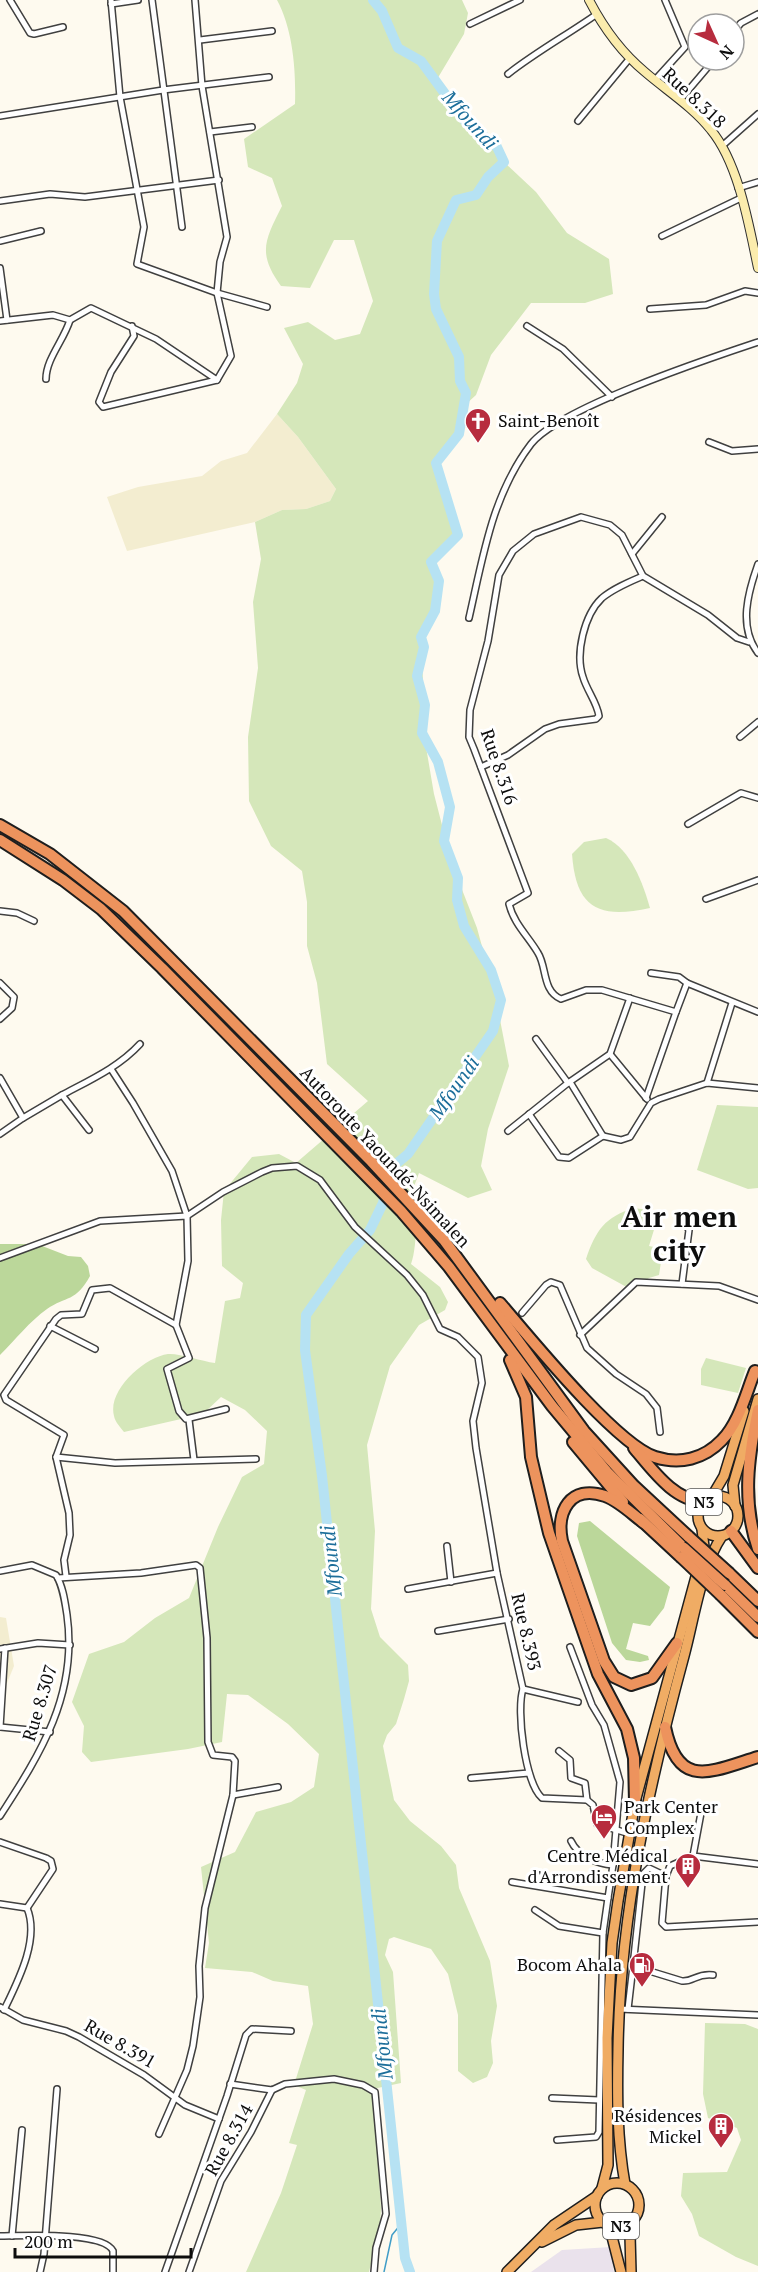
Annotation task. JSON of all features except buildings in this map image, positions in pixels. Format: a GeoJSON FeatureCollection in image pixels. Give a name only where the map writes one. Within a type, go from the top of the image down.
{"type":"FeatureCollection","features":[{"type":"Feature","properties":{"kind":"highway","name":"Autoroute Yaoundé-Nsimalen"},"geometry":{"type":"LineString","coordinates":[[0,825],[50,854],[89,882],[131,918],[371,1161],[444,1240],[584,1431],[757,1627]]}},
{"type":"Feature","properties":{"kind":"highway","name":"Autoroute Yaoundé-Nsimalen"},"geometry":{"type":"LineString","coordinates":[[0,840],[63,880],[100,909],[361,1168],[401,1211],[476,1304],[552,1406],[607,1472],[685,1547],[729,1573],[758,1602]]}},
{"type":"Feature","properties":{"kind":"highway"},"geometry":{"type":"LineString","coordinates":[[444,1240],[626,1440],[682,1496],[697,1502],[709,1499]]}},
{"type":"Feature","properties":{"kind":"highway"},"geometry":{"type":"LineString","coordinates":[[476,1304],[514,1366],[526,1396],[531,1458],[543,1513],[598,1674],[627,1729],[634,1758],[635,1802]]}},
{"type":"Feature","properties":{"kind":"highway"},"geometry":{"type":"LineString","coordinates":[[626,1440],[653,1456],[669,1460],[689,1460],[702,1456],[723,1439],[732,1428],[757,1367]]}},
{"type":"Feature","properties":{"kind":"highway","name":"N3"},"geometry":{"type":"LineString","coordinates":[[621,2272],[606,2224],[596,2210],[608,2165],[603,2090],[612,1943],[635,1802],[704,1547],[699,1511],[724,1476],[757,1367]]}},
{"type":"Feature","properties":{"kind":"highway","name":"N3"},"geometry":{"type":"LineString","coordinates":[[625,2184],[618,2138],[633,1870],[665,1727],[709,1563],[738,1519],[733,1485],[758,1399]]}},
{"type":"Feature","properties":{"kind":"highway"},"geometry":{"type":"LineString","coordinates":[[552,1406],[561,1426],[586,1460],[644,1523]]}},
{"type":"Feature","properties":{"kind":"highway"},"geometry":{"type":"LineString","coordinates":[[758,1410],[747,1485],[753,1533],[758,1549]]}},
{"type":"Feature","properties":{"kind":"highway"},"geometry":{"type":"LineString","coordinates":[[677,1643],[652,1678],[631,1684],[614,1677],[598,1649],[559,1524],[561,1514],[573,1498],[584,1494],[595,1494],[615,1501],[644,1523],[685,1547]]}},
{"type":"Feature","properties":{"kind":"highway","name":"N3"},"geometry":{"type":"LineString","coordinates":[[709,1499],[724,1497],[735,1506]]}},
{"type":"Feature","properties":{"kind":"highway","name":"N3"},"geometry":{"type":"LineString","coordinates":[[702,1529],[710,1535],[727,1533]]}},
{"type":"Feature","properties":{"kind":"highway"},"geometry":{"type":"LineString","coordinates":[[727,1533],[758,1568]]}},
{"type":"Feature","properties":{"kind":"highway"},"geometry":{"type":"LineString","coordinates":[[665,1727],[675,1759],[685,1767],[701,1772],[717,1770],[758,1757]]}},
{"type":"Feature","properties":{"kind":"highway","name":"N3"},"geometry":{"type":"LineString","coordinates":[[600,2192],[613,2183],[625,2184],[632,2188],[639,2201],[630,2235],[631,2272]]}},
{"type":"Feature","properties":{"kind":"highway"},"geometry":{"type":"LineString","coordinates":[[507,2272],[554,2225],[600,2192]]}},
{"type":"Feature","properties":{"kind":"highway","name":"N3"},"geometry":{"type":"LineString","coordinates":[[606,2224],[622,2226],[633,2220]]}},
{"type":"Feature","properties":{"kind":"highway"},"geometry":{"type":"LineString","coordinates":[[528,2252],[576,2225],[606,2224]]}},
{"type":"Feature","properties":{"kind":"main road","name":"Rue 8.318"},"geometry":{"type":"LineString","coordinates":[[589,0],[630,58],[707,125],[722,146],[741,198],[757,255],[758,268]]}},
{"type":"Feature","properties":{"kind":"street"},"geometry":{"type":"LineString","coordinates":[[10,0],[30,33],[63,27]]}},
{"type":"Feature","properties":{"kind":"street"},"geometry":{"type":"LineString","coordinates":[[138,0],[111,2],[120,97],[144,227],[138,266],[217,294],[267,307]]}},
{"type":"Feature","properties":{"kind":"street"},"geometry":{"type":"LineString","coordinates":[[152,0],[182,227]]}},
{"type":"Feature","properties":{"kind":"street"},"geometry":{"type":"LineString","coordinates":[[132,326],[134,336],[111,372],[99,405],[104,407],[217,380],[231,356],[217,294],[220,262],[227,237],[202,86],[195,0]]}},
{"type":"Feature","properties":{"kind":"street"},"geometry":{"type":"LineString","coordinates":[[470,24],[520,0]]}},
{"type":"Feature","properties":{"kind":"street"},"geometry":{"type":"LineString","coordinates":[[655,80],[685,47],[665,0]]}},
{"type":"Feature","properties":{"kind":"street"},"geometry":{"type":"LineString","coordinates":[[508,75],[534,54],[548,48],[597,14]]}},
{"type":"Feature","properties":{"kind":"street"},"geometry":{"type":"LineString","coordinates":[[200,40],[272,31]]}},
{"type":"Feature","properties":{"kind":"street"},"geometry":{"type":"LineString","coordinates":[[578,121],[630,58]]}},
{"type":"Feature","properties":{"kind":"street"},"geometry":{"type":"LineString","coordinates":[[680,100],[704,72]]}},
{"type":"Feature","properties":{"kind":"street"},"geometry":{"type":"LineString","coordinates":[[0,116],[163,90],[268,77]]}},
{"type":"Feature","properties":{"kind":"street"},"geometry":{"type":"LineString","coordinates":[[722,146],[758,114]]}},
{"type":"Feature","properties":{"kind":"street"},"geometry":{"type":"LineString","coordinates":[[210,132],[252,127]]}},
{"type":"Feature","properties":{"kind":"street"},"geometry":{"type":"LineString","coordinates":[[0,201],[50,194],[85,197],[219,180]]}},
{"type":"Feature","properties":{"kind":"street"},"geometry":{"type":"LineString","coordinates":[[738,188],[758,182]]}},
{"type":"Feature","properties":{"kind":"street"},"geometry":{"type":"LineString","coordinates":[[662,236],[741,198]]}},
{"type":"Feature","properties":{"kind":"street"},"geometry":{"type":"LineString","coordinates":[[0,241],[41,231]]}},
{"type":"Feature","properties":{"kind":"street"},"geometry":{"type":"LineString","coordinates":[[0,268],[7,320]]}},
{"type":"Feature","properties":{"kind":"street"},"geometry":{"type":"LineString","coordinates":[[650,309],[706,305],[746,291],[758,293]]}},
{"type":"Feature","properties":{"kind":"street"},"geometry":{"type":"LineString","coordinates":[[46,379],[48,364],[60,346],[70,320],[91,308],[132,326],[171,348],[217,380]]}},
{"type":"Feature","properties":{"kind":"street"},"geometry":{"type":"LineString","coordinates":[[0,321],[53,315],[70,320]]}},
{"type":"Feature","properties":{"kind":"street"},"geometry":{"type":"LineString","coordinates":[[527,326],[563,349],[612,397]]}},
{"type":"Feature","properties":{"kind":"street"},"geometry":{"type":"LineString","coordinates":[[469,618],[483,548],[493,516],[531,444],[572,414],[758,342]]}},
{"type":"Feature","properties":{"kind":"street"},"geometry":{"type":"LineString","coordinates":[[710,442],[732,451],[758,449]]}},
{"type":"Feature","properties":{"kind":"street","name":"Rue 8.316"},"geometry":{"type":"LineString","coordinates":[[643,576],[617,529],[581,517],[534,534],[513,551],[500,575],[488,641],[470,710],[470,737],[528,893],[509,904],[512,916],[540,955],[544,978],[553,993],[561,999],[594,990],[676,1012]]}},
{"type":"Feature","properties":{"kind":"street"},"geometry":{"type":"LineString","coordinates":[[632,554],[662,517]]}},
{"type":"Feature","properties":{"kind":"street"},"geometry":{"type":"LineString","coordinates":[[758,564],[746,612],[750,642],[758,653]]}},
{"type":"Feature","properties":{"kind":"street"},"geometry":{"type":"LineString","coordinates":[[481,767],[508,755],[545,729],[559,724],[596,719],[599,716],[580,662],[588,620],[593,608],[603,598],[643,576],[708,615],[737,638],[750,642]]}},
{"type":"Feature","properties":{"kind":"street"},"geometry":{"type":"LineString","coordinates":[[740,737],[758,723]]}},
{"type":"Feature","properties":{"kind":"street"},"geometry":{"type":"LineString","coordinates":[[688,824],[741,793],[758,798]]}},
{"type":"Feature","properties":{"kind":"street"},"geometry":{"type":"LineString","coordinates":[[706,899],[758,880]]}},
{"type":"Feature","properties":{"kind":"street"},"geometry":{"type":"LineString","coordinates":[[0,911],[10,911],[34,921]]}},
{"type":"Feature","properties":{"kind":"street"},"geometry":{"type":"LineString","coordinates":[[651,973],[676,976],[732,1003],[758,1012]]}},
{"type":"Feature","properties":{"kind":"street"},"geometry":{"type":"LineString","coordinates":[[0,983],[14,997],[12,1008],[0,1019]]}},
{"type":"Feature","properties":{"kind":"street"},"geometry":{"type":"LineString","coordinates":[[529,1114],[559,1157],[563,1159],[603,1136],[621,1140],[630,1137],[649,1101],[687,983]]}},
{"type":"Feature","properties":{"kind":"street"},"geometry":{"type":"LineString","coordinates":[[508,1131],[569,1082],[610,1054],[630,998]]}},
{"type":"Feature","properties":{"kind":"street"},"geometry":{"type":"LineString","coordinates":[[707,1083],[732,1003]]}},
{"type":"Feature","properties":{"kind":"street"},"geometry":{"type":"LineString","coordinates":[[536,1040],[569,1082],[603,1136]]}},
{"type":"Feature","properties":{"kind":"street"},"geometry":{"type":"LineString","coordinates":[[0,1134],[62,1095],[111,1069],[128,1057],[140,1044]]}},
{"type":"Feature","properties":{"kind":"street"},"geometry":{"type":"LineString","coordinates":[[610,1054],[649,1101]]}},
{"type":"Feature","properties":{"kind":"street"},"geometry":{"type":"LineString","coordinates":[[111,1069],[172,1171],[187,1216],[188,1261],[176,1325],[189,1358],[167,1369],[179,1411],[189,1420],[194,1460]]}},
{"type":"Feature","properties":{"kind":"street"},"geometry":{"type":"LineString","coordinates":[[0,1078],[23,1118]]}},
{"type":"Feature","properties":{"kind":"street"},"geometry":{"type":"LineString","coordinates":[[649,1101],[707,1083],[757,1088],[758,1080]]}},
{"type":"Feature","properties":{"kind":"street"},"geometry":{"type":"LineString","coordinates":[[62,1095],[89,1130]]}},
{"type":"Feature","properties":{"kind":"street","name":"Rue 8.393"},"geometry":{"type":"LineString","coordinates":[[187,1216],[223,1192],[272,1168],[297,1166],[320,1180],[355,1227],[407,1275],[423,1295],[440,1329],[470,1347],[481,1364],[482,1383],[473,1421],[497,1573],[524,1689],[520,1704],[529,1773],[533,1786],[542,1798],[587,1800]]}},
{"type":"Feature","properties":{"kind":"street"},"geometry":{"type":"LineString","coordinates":[[0,1258],[100,1221],[187,1216]]}},
{"type":"Feature","properties":{"kind":"street"},"geometry":{"type":"LineString","coordinates":[[682,1284],[689,1230],[687,1227]]}},
{"type":"Feature","properties":{"kind":"street"},"geometry":{"type":"LineString","coordinates":[[522,1313],[546,1285],[556,1282],[563,1290],[587,1348],[603,1364],[646,1394],[654,1403],[660,1416],[660,1432]]}},
{"type":"Feature","properties":{"kind":"street"},"geometry":{"type":"LineString","coordinates":[[580,1335],[636,1282],[729,1288],[758,1300]]}},
{"type":"Feature","properties":{"kind":"street"},"geometry":{"type":"LineString","coordinates":[[66,1576],[64,1560],[70,1535],[69,1513],[56,1457],[64,1438],[62,1432],[6,1400],[4,1395],[50,1326],[61,1315],[82,1314],[90,1292],[110,1288],[176,1325]]}},
{"type":"Feature","properties":{"kind":"street"},"geometry":{"type":"LineString","coordinates":[[50,1326],[95,1349]]}},
{"type":"Feature","properties":{"kind":"street"},"geometry":{"type":"LineString","coordinates":[[189,1420],[226,1409]]}},
{"type":"Feature","properties":{"kind":"street"},"geometry":{"type":"LineString","coordinates":[[56,1457],[116,1463],[256,1459]]}},
{"type":"Feature","properties":{"kind":"street"},"geometry":{"type":"LineString","coordinates":[[447,1546],[451,1582]]}},
{"type":"Feature","properties":{"kind":"street"},"geometry":{"type":"LineString","coordinates":[[0,1571],[32,1565],[53,1572],[58,1578],[141,1573],[196,1565],[200,1568],[207,1638],[208,1742],[213,1755],[232,1757],[236,1761],[233,1795],[205,1908],[196,2027],[187,2070],[159,2134]]}},
{"type":"Feature","properties":{"kind":"street"},"geometry":{"type":"LineString","coordinates":[[408,1589],[497,1573]]}},
{"type":"Feature","properties":{"kind":"street","name":"Rue 8.307"},"geometry":{"type":"LineString","coordinates":[[0,1816],[37,1759],[50,1732],[63,1688],[70,1645],[66,1611],[58,1578]]}},
{"type":"Feature","properties":{"kind":"street"},"geometry":{"type":"LineString","coordinates":[[438,1631],[509,1619]]}},
{"type":"Feature","properties":{"kind":"street"},"geometry":{"type":"LineString","coordinates":[[50,1732],[0,1727],[2,1649],[38,1643],[70,1645]]}},
{"type":"Feature","properties":{"kind":"street"},"geometry":{"type":"LineString","coordinates":[[557,2140],[584,2139],[598,2135],[599,2100],[603,2090],[603,1933],[618,1832],[620,1782],[604,1725],[592,1705],[570,1647]]}},
{"type":"Feature","properties":{"kind":"street"},"geometry":{"type":"LineString","coordinates":[[524,1689],[578,1702]]}},
{"type":"Feature","properties":{"kind":"street"},"geometry":{"type":"LineString","coordinates":[[559,1751],[570,1760],[571,1778],[585,1783],[587,1800],[593,1805],[597,1824],[630,1834]]}},
{"type":"Feature","properties":{"kind":"street"},"geometry":{"type":"LineString","coordinates":[[471,1778],[529,1773]]}},
{"type":"Feature","properties":{"kind":"street"},"geometry":{"type":"LineString","coordinates":[[233,1795],[278,1787]]}},
{"type":"Feature","properties":{"kind":"street"},"geometry":{"type":"LineString","coordinates":[[693,1856],[701,1813]]}},
{"type":"Feature","properties":{"kind":"street"},"geometry":{"type":"LineString","coordinates":[[571,1841],[579,1853],[613,1865]]}},
{"type":"Feature","properties":{"kind":"street"},"geometry":{"type":"LineString","coordinates":[[0,1842],[31,1851],[51,1861],[53,1869],[27,1908]]}},
{"type":"Feature","properties":{"kind":"street"},"geometry":{"type":"LineString","coordinates":[[758,1864],[693,1856],[670,1866],[666,1876],[662,1923],[666,1927],[758,1922]]}},
{"type":"Feature","properties":{"kind":"street"},"geometry":{"type":"LineString","coordinates":[[666,1876],[648,1868],[643,1874],[633,1966],[624,2009],[758,2014]]}},
{"type":"Feature","properties":{"kind":"street"},"geometry":{"type":"LineString","coordinates":[[512,1882],[608,1898]]}},
{"type":"Feature","properties":{"kind":"street"},"geometry":{"type":"LineString","coordinates":[[0,1904],[27,1908]]}},
{"type":"Feature","properties":{"kind":"street"},"geometry":{"type":"LineString","coordinates":[[2,2008],[26,1954],[32,1920],[27,1908]]}},
{"type":"Feature","properties":{"kind":"street"},"geometry":{"type":"LineString","coordinates":[[535,1910],[559,1926],[603,1933]]}},
{"type":"Feature","properties":{"kind":"street"},"geometry":{"type":"LineString","coordinates":[[633,1966],[682,1981],[688,1981],[700,1973],[713,1975]]}},
{"type":"Feature","properties":{"kind":"street","name":"Rue 8.391"},"geometry":{"type":"LineString","coordinates":[[2,2008],[23,2020],[80,2037],[119,2059],[185,2105],[219,2119]]}},
{"type":"Feature","properties":{"kind":"street"},"geometry":{"type":"LineString","coordinates":[[165,2272],[246,2035],[252,2029],[291,2031]]}},
{"type":"Feature","properties":{"kind":"street"},"geometry":{"type":"LineString","coordinates":[[230,2084],[272,2090],[285,2084],[334,2079],[363,2085],[375,2091],[386,2218],[376,2248],[374,2272]]}},
{"type":"Feature","properties":{"kind":"street"},"geometry":{"type":"LineString","coordinates":[[40,2272],[44,2254],[57,2089]]}},
{"type":"Feature","properties":{"kind":"street","name":"Rue 8.314"},"geometry":{"type":"LineString","coordinates":[[189,2272],[221,2181],[251,2133],[272,2090]]}},
{"type":"Feature","properties":{"kind":"street"},"geometry":{"type":"LineString","coordinates":[[552,2097],[599,2100]]}},
{"type":"Feature","properties":{"kind":"street"},"geometry":{"type":"LineString","coordinates":[[12,2236],[22,2130]]}},
{"type":"Feature","properties":{"kind":"street"},"geometry":{"type":"LineString","coordinates":[[0,2236],[63,2235],[106,2244],[112,2252],[113,2272]]}},
{"type":"Feature","properties":{"kind":"shaded area"},"geometry":{"type":"Polygon","coordinates":[[[277,414],[298,437],[336,489],[330,501],[306,509],[282,510],[255,522],[127,551],[107,497],[138,487],[202,476],[221,461],[247,453],[277,414]]]}},
{"type":"Feature","properties":{"kind":"shaded area"},"geometry":{"type":"Polygon","coordinates":[[[0,1617],[6,1618],[14,1666],[0,1700],[0,1617]]]}},
{"type":"Feature","properties":{"kind":"shaded area"},"geometry":{"type":"Polygon","coordinates":[[[611,2247],[614,2272],[531,2272],[562,2250],[611,2247]]]}},
{"type":"Feature","properties":{"kind":"green space"},"geometry":{"type":"Polygon","coordinates":[[[277,0],[462,0],[468,13],[464,34],[436,81],[465,121],[497,147],[504,162],[536,192],[567,233],[609,259],[613,294],[585,303],[531,303],[491,355],[476,395],[464,406],[459,434],[436,463],[458,535],[431,562],[439,581],[435,611],[421,637],[426,747],[434,794],[452,864],[477,928],[495,994],[509,1066],[488,1129],[481,1166],[492,1190],[468,1198],[419,1173],[413,1189],[416,1226],[415,1248],[411,1264],[440,1287],[448,1302],[445,1310],[419,1325],[390,1366],[367,1445],[375,1531],[371,1609],[380,1637],[408,1665],[409,1681],[404,1699],[396,1724],[387,1735],[383,1746],[394,1800],[410,1821],[441,1846],[456,1865],[459,1888],[490,1961],[497,2006],[491,2041],[493,2063],[487,2077],[473,2083],[458,2071],[458,2015],[448,1974],[431,1949],[394,1937],[389,1939],[385,1955],[393,1972],[401,2083],[373,2089],[381,2208],[380,2226],[369,2272],[246,2272],[281,2193],[297,2145],[289,2143],[306,2090],[294,2085],[313,2024],[308,1986],[273,1981],[252,1972],[205,1968],[209,1943],[201,1867],[235,1852],[256,1812],[291,1802],[314,1787],[319,1754],[288,1724],[248,1695],[227,1694],[222,1742],[91,1762],[82,1752],[84,1726],[72,1702],[89,1654],[124,1642],[155,1618],[189,1598],[218,1527],[242,1477],[264,1464],[267,1431],[245,1410],[221,1397],[203,1414],[124,1432],[114,1416],[113,1406],[116,1396],[130,1376],[159,1356],[173,1354],[215,1363],[225,1301],[240,1298],[243,1283],[222,1266],[221,1220],[224,1191],[252,1157],[279,1154],[296,1163],[368,1101],[327,1064],[317,983],[307,946],[307,902],[302,871],[271,846],[249,801],[248,737],[258,668],[253,602],[261,559],[255,522],[282,510],[306,509],[330,501],[336,489],[298,437],[277,414],[297,383],[303,364],[284,328],[308,322],[335,340],[360,334],[373,301],[354,240],[334,240],[310,288],[281,286],[273,274],[266,255],[271,228],[282,206],[272,178],[248,167],[244,139],[295,104],[295,78],[290,37],[277,0]]]}},
{"type":"Feature","properties":{"kind":"green space"},"geometry":{"type":"Polygon","coordinates":[[[606,838],[622,850],[635,868],[650,908],[617,912],[604,910],[593,906],[585,898],[574,873],[572,854],[584,842],[606,838]]]}},
{"type":"Feature","properties":{"kind":"green space"},"geometry":{"type":"Polygon","coordinates":[[[717,1105],[758,1107],[758,1188],[748,1189],[697,1170],[717,1105]]]}},
{"type":"Feature","properties":{"kind":"green space"},"geometry":{"type":"Polygon","coordinates":[[[634,1208],[655,1211],[657,1220],[649,1246],[663,1249],[659,1275],[649,1278],[632,1290],[592,1268],[586,1259],[603,1226],[609,1220],[634,1208]]]}},
{"type":"Feature","properties":{"kind":"green space"},"geometry":{"type":"Polygon","coordinates":[[[0,1244],[37,1244],[68,1256],[81,1257],[88,1266],[90,1276],[80,1290],[41,1314],[0,1355],[0,1244]]]}},
{"type":"Feature","properties":{"kind":"green space"},"geometry":{"type":"Polygon","coordinates":[[[706,1358],[746,1368],[738,1393],[701,1385],[701,1369],[706,1358]]]}},
{"type":"Feature","properties":{"kind":"green space"},"geometry":{"type":"Polygon","coordinates":[[[590,1521],[670,1587],[664,1608],[650,1626],[633,1623],[626,1649],[648,1656],[649,1660],[640,1662],[626,1660],[612,1643],[577,1536],[579,1523],[590,1521]]]}},
{"type":"Feature","properties":{"kind":"green space"},"geometry":{"type":"Polygon","coordinates":[[[705,2023],[745,2024],[758,2029],[758,2266],[736,2257],[699,2236],[692,2214],[681,2196],[683,2173],[727,2172],[741,2140],[737,2128],[708,2118],[703,2094],[705,2023]]]}},
{"type":"Feature","properties":{"kind":"waterway","name":"Mfoundi"},"geometry":{"type":"LineString","coordinates":[[373,0],[382,11],[398,48],[421,61],[465,121],[497,147],[504,162],[488,177],[476,195],[456,200],[437,241],[434,294],[436,309],[459,357],[460,381],[466,393],[459,434],[436,463],[458,535],[431,562],[439,581],[435,611],[421,637],[424,647],[417,676],[425,705],[422,733],[438,762],[450,807],[444,841],[458,878],[457,900],[464,926],[491,970],[501,1000],[493,1031],[408,1154],[390,1169],[383,1203],[370,1230],[349,1254],[306,1315],[305,1350],[322,1476],[405,2258],[410,2272]]}},
{"type":"Feature","properties":{"kind":"waterway"},"geometry":{"type":"LineString","coordinates":[[384,2272],[392,2235],[401,2224]]}},
{"type":"Feature","properties":{"kind":"place","name":"Saint-Benoît"},"geometry":{"type":"Point","coordinates":[478,444]}},
{"type":"Feature","properties":{"kind":"place","name":"Park Center Complex"},"geometry":{"type":"Point","coordinates":[604,1840]}},
{"type":"Feature","properties":{"kind":"place","name":"Centre Médical d'Arrondissement"},"geometry":{"type":"Point","coordinates":[688,1889]}},
{"type":"Feature","properties":{"kind":"place","name":"Bocom Ahala"},"geometry":{"type":"Point","coordinates":[642,1988]}},
{"type":"Feature","properties":{"kind":"place","name":"Résidences Mickel"},"geometry":{"type":"Point","coordinates":[721,2149]}},
{"type":"Feature","properties":{"kind":"district","name":"Air men city"},"geometry":{"type":"Point","coordinates":[679,1234]}}]}
